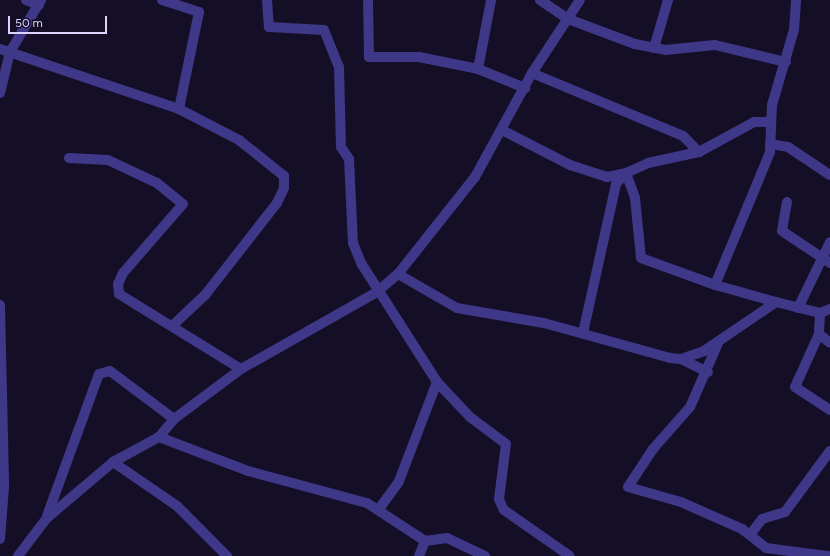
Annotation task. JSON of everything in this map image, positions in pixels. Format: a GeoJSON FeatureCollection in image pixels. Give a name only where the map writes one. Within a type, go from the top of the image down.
{"type":"FeatureCollection","features":[{"type":"Feature","properties":{"kind":"street"},"geometry":{"type":"LineString","coordinates":[[0,93],[10,52],[40,2],[26,0]]}},
{"type":"Feature","properties":{"kind":"street"},"geometry":{"type":"LineString","coordinates":[[162,0],[200,12],[179,109]]}},
{"type":"Feature","properties":{"kind":"street"},"geometry":{"type":"LineString","coordinates":[[267,0],[269,27],[324,30],[337,60],[341,147],[349,159],[353,244],[377,292],[437,382],[470,417],[506,444],[499,499],[504,510],[570,556]]}},
{"type":"Feature","properties":{"kind":"street"},"geometry":{"type":"LineString","coordinates":[[368,0],[369,57],[419,57],[478,69],[525,88]]}},
{"type":"Feature","properties":{"kind":"street"},"geometry":{"type":"LineString","coordinates":[[478,69],[491,0]]}},
{"type":"Feature","properties":{"kind":"street"},"geometry":{"type":"LineString","coordinates":[[540,0],[568,19],[654,48],[665,50],[715,45],[786,62]]}},
{"type":"Feature","properties":{"kind":"street"},"geometry":{"type":"LineString","coordinates":[[18,556],[47,518],[113,462],[158,437],[174,418],[241,369],[377,292],[398,274],[475,177],[532,73],[580,0]]}},
{"type":"Feature","properties":{"kind":"street"},"geometry":{"type":"LineString","coordinates":[[654,48],[668,0]]}},
{"type":"Feature","properties":{"kind":"street"},"geometry":{"type":"LineString","coordinates":[[715,284],[770,152],[769,122],[786,62],[796,0]]}},
{"type":"Feature","properties":{"kind":"street"},"geometry":{"type":"LineString","coordinates":[[0,49],[179,109],[239,140],[284,176],[284,188],[277,203],[205,295],[172,326]]}},
{"type":"Feature","properties":{"kind":"street"},"geometry":{"type":"LineString","coordinates":[[532,73],[683,136],[699,152]]}},
{"type":"Feature","properties":{"kind":"street"},"geometry":{"type":"LineString","coordinates":[[502,130],[570,165],[608,177],[626,173],[648,163],[699,152],[754,122],[769,122]]}},
{"type":"Feature","properties":{"kind":"street"},"geometry":{"type":"LineString","coordinates":[[770,144],[788,147],[830,175]]}},
{"type":"Feature","properties":{"kind":"street"},"geometry":{"type":"LineString","coordinates":[[69,158],[108,160],[157,183],[183,204],[123,273],[118,284],[119,294],[241,369]]}},
{"type":"Feature","properties":{"kind":"street"},"geometry":{"type":"LineString","coordinates":[[626,173],[635,198],[642,258],[715,284],[798,308],[820,313],[830,309]]}},
{"type":"Feature","properties":{"kind":"street"},"geometry":{"type":"LineString","coordinates":[[583,333],[612,196],[616,184],[626,173]]}},
{"type":"Feature","properties":{"kind":"street"},"geometry":{"type":"LineString","coordinates":[[787,202],[782,230],[826,260]]}},
{"type":"Feature","properties":{"kind":"street"},"geometry":{"type":"LineString","coordinates":[[798,308],[826,260],[830,242]]}},
{"type":"Feature","properties":{"kind":"street"},"geometry":{"type":"LineString","coordinates":[[398,274],[457,308],[583,333],[680,359],[708,372]]}},
{"type":"Feature","properties":{"kind":"street"},"geometry":{"type":"LineString","coordinates":[[680,359],[719,341],[776,302]]}},
{"type":"Feature","properties":{"kind":"street"},"geometry":{"type":"LineString","coordinates":[[0,305],[4,487],[0,539]]}},
{"type":"Feature","properties":{"kind":"street"},"geometry":{"type":"LineString","coordinates":[[820,313],[819,334],[795,387],[830,410]]}},
{"type":"Feature","properties":{"kind":"street"},"geometry":{"type":"LineString","coordinates":[[819,334],[830,343]]}},
{"type":"Feature","properties":{"kind":"street"},"geometry":{"type":"LineString","coordinates":[[719,341],[708,372],[690,407],[653,449],[628,487],[681,502],[750,535],[766,548],[828,556]]}},
{"type":"Feature","properties":{"kind":"street"},"geometry":{"type":"LineString","coordinates":[[47,518],[99,374],[110,371],[174,418]]}},
{"type":"Feature","properties":{"kind":"street"},"geometry":{"type":"LineString","coordinates":[[379,509],[399,481],[437,382]]}},
{"type":"Feature","properties":{"kind":"street"},"geometry":{"type":"LineString","coordinates":[[158,437],[248,471],[379,509],[425,541],[447,538],[485,556]]}},
{"type":"Feature","properties":{"kind":"street"},"geometry":{"type":"LineString","coordinates":[[750,535],[762,519],[785,512],[830,451]]}},
{"type":"Feature","properties":{"kind":"street"},"geometry":{"type":"LineString","coordinates":[[113,462],[195,521],[227,556]]}},
{"type":"Feature","properties":{"kind":"street"},"geometry":{"type":"LineString","coordinates":[[419,556],[425,541]]}}]}
